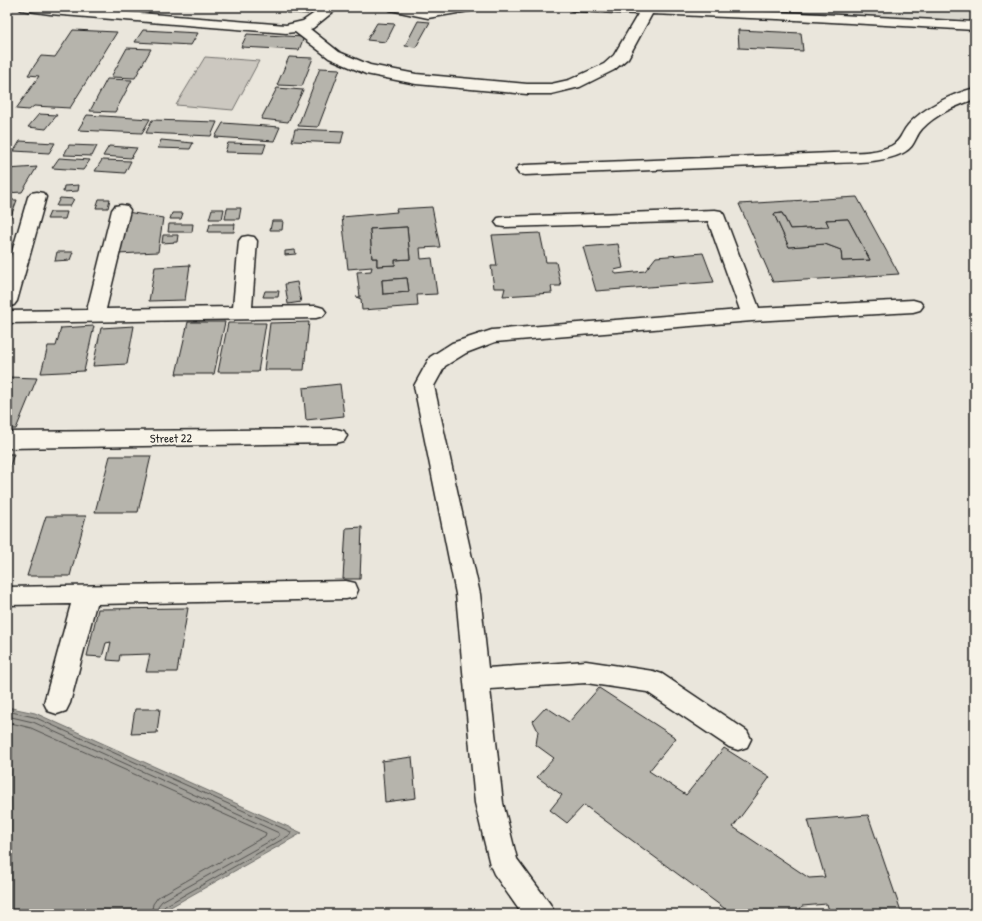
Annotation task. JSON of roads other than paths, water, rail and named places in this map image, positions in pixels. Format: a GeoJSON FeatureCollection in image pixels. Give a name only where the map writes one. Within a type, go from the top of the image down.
{"type":"FeatureCollection","features":[{"type":"Feature","properties":{"kind":"street"},"geometry":{"type":"LineString","coordinates":[[26,7],[277,29],[298,28],[308,25],[332,7]]}},
{"type":"Feature","properties":{"kind":"street"},"geometry":{"type":"LineString","coordinates":[[395,7],[428,14],[469,7]]}},
{"type":"Feature","properties":{"kind":"street"},"geometry":{"type":"LineString","coordinates":[[576,7],[778,15],[975,26]]}},
{"type":"Feature","properties":{"kind":"street"},"geometry":{"type":"LineString","coordinates":[[298,28],[334,54],[366,69],[416,79],[527,89],[551,89],[574,84],[609,67],[620,58],[647,10]]}},
{"type":"Feature","properties":{"kind":"street"},"geometry":{"type":"LineString","coordinates":[[524,170],[833,158],[882,154],[906,143],[913,128],[939,107],[975,93]]}},
{"type":"Feature","properties":{"kind":"street"},"geometry":{"type":"LineString","coordinates":[[7,301],[37,197]]}},
{"type":"Feature","properties":{"kind":"street"},"geometry":{"type":"LineString","coordinates":[[95,316],[121,210]]}},
{"type":"Feature","properties":{"kind":"street"},"geometry":{"type":"LineString","coordinates":[[504,222],[715,215],[752,315]]}},
{"type":"Feature","properties":{"kind":"street"},"geometry":{"type":"LineString","coordinates":[[242,313],[248,241]]}},
{"type":"Feature","properties":{"kind":"street"},"geometry":{"type":"LineString","coordinates":[[540,914],[504,865],[489,803],[468,594],[424,386],[437,362],[459,348],[492,336],[752,315],[913,306]]}},
{"type":"Feature","properties":{"kind":"street"},"geometry":{"type":"LineString","coordinates":[[7,317],[316,312]]}},
{"type":"Feature","properties":{"kind":"street","name":"Street 22"},"geometry":{"type":"LineString","coordinates":[[7,440],[336,436]]}},
{"type":"Feature","properties":{"kind":"street"},"geometry":{"type":"LineString","coordinates":[[7,596],[346,590]]}},
{"type":"Feature","properties":{"kind":"street"},"geometry":{"type":"LineString","coordinates":[[57,703],[86,595]]}},
{"type":"Feature","properties":{"kind":"street"},"geometry":{"type":"LineString","coordinates":[[476,679],[586,672],[653,682],[738,739]]}},
{"type":"Feature","properties":{"kind":"water"},"geometry":{"type":"Polygon","coordinates":[[[7,707],[35,713],[302,833],[167,909],[166,914],[7,914],[7,707]]]}}]}
